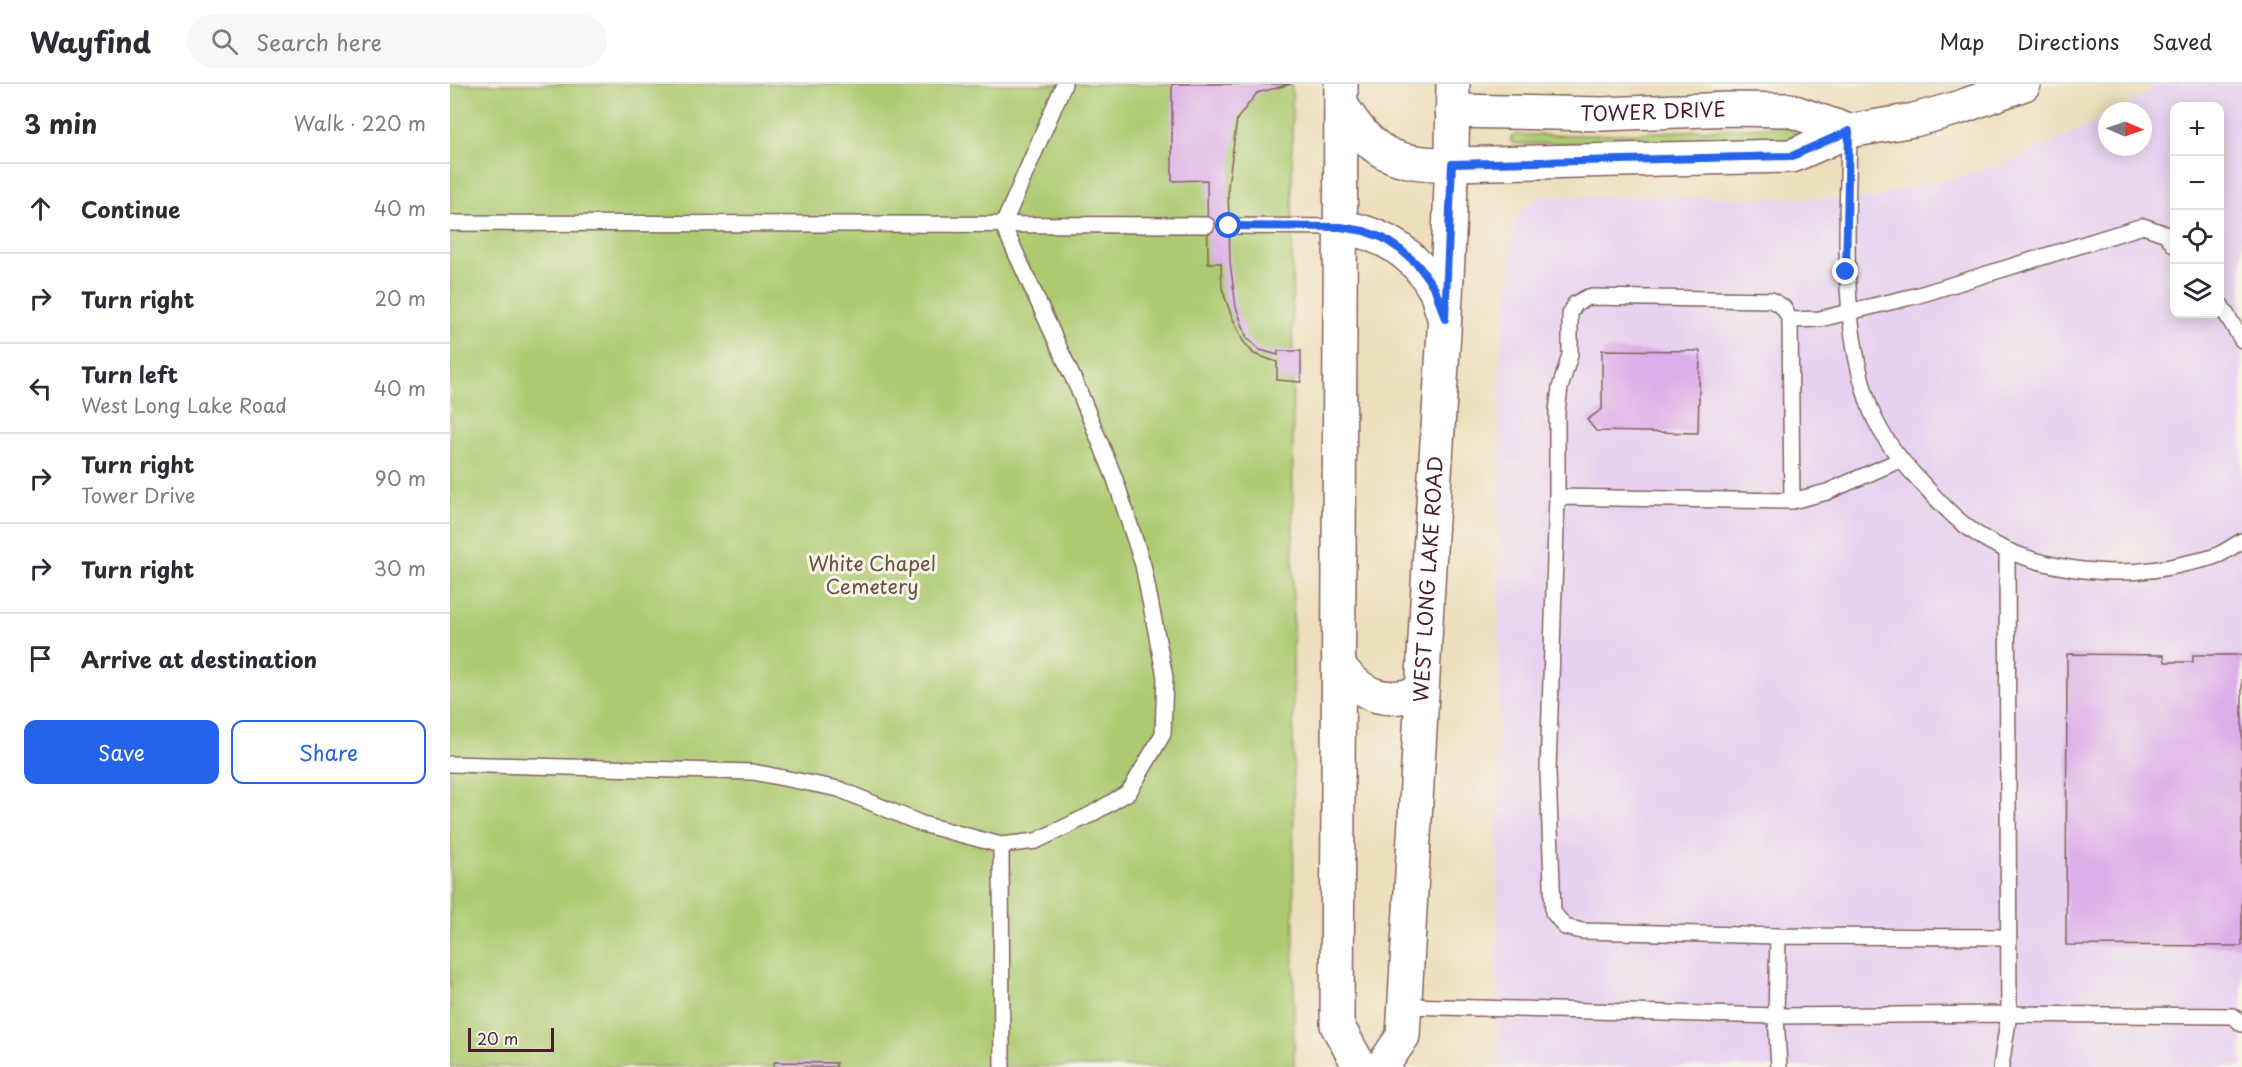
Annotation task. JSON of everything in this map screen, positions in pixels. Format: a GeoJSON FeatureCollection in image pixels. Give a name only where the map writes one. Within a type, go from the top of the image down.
{"type":"FeatureCollection","features":[{"type":"Feature","properties":{"kind":"main road","name":"TOWER DRIVE"},"geometry":{"type":"LineString","coordinates":[[1341,94],[1365,139],[1383,152],[1417,164],[1452,164],[1792,156],[1849,131],[1914,120],[1958,108],[2024,84]]}},
{"type":"Feature","properties":{"kind":"main road"},"geometry":{"type":"LineString","coordinates":[[1341,94],[1337,1025],[1360,1067]]}},
{"type":"Feature","properties":{"kind":"main road","name":"TOWER DRIVE"},"geometry":{"type":"LineString","coordinates":[[1453,97],[1602,114],[1731,109],[1789,110],[1849,131]]}},
{"type":"Feature","properties":{"kind":"main road","name":"WEST LONG LAKE ROAD"},"geometry":{"type":"LineString","coordinates":[[1383,1067],[1403,1036],[1445,319],[1453,97]]}},
{"type":"Feature","properties":{"kind":"main road"},"geometry":{"type":"LineString","coordinates":[[1341,227],[1364,231],[1383,238],[1418,265],[1435,289],[1445,319]]}},
{"type":"Feature","properties":{"kind":"main road"},"geometry":{"type":"LineString","coordinates":[[1339,666],[1350,680],[1366,692],[1384,698],[1403,698],[1422,693]]}},
{"type":"Feature","properties":{"kind":"lane"},"geometry":{"type":"LineString","coordinates":[[450,764],[753,772],[839,789],[922,824],[1001,845],[1036,841],[1090,815],[1129,792],[1163,734],[1165,677],[1143,565],[1115,479],[1079,392],[1003,225],[1064,84]]}},
{"type":"Feature","properties":{"kind":"lane"},"geometry":{"type":"LineString","coordinates":[[1849,131],[1846,272],[1853,346],[1868,404],[1900,460],[1963,524],[2007,550],[2058,567],[2095,571],[2144,572],[2166,569],[2217,556],[2242,541]]}},
{"type":"Feature","properties":{"kind":"lane"},"geometry":{"type":"LineString","coordinates":[[450,223],[1207,225]]}},
{"type":"Feature","properties":{"kind":"lane"},"geometry":{"type":"LineString","coordinates":[[1229,226],[1341,227]]}},
{"type":"Feature","properties":{"kind":"lane"},"geometry":{"type":"LineString","coordinates":[[1790,320],[1820,319],[1919,295],[2143,226],[2166,234],[2170,239]]}},
{"type":"Feature","properties":{"kind":"lane"},"geometry":{"type":"LineString","coordinates":[[1792,501],[1790,320],[1783,307],[1771,300],[1588,297],[1575,304],[1570,314],[1570,355],[1560,388],[1557,411],[1557,497],[1548,771],[1553,912],[1565,927],[1582,931],[1778,936],[2009,937]]}},
{"type":"Feature","properties":{"kind":"lane"},"geometry":{"type":"LineString","coordinates":[[2224,311],[2242,340]]}},
{"type":"Feature","properties":{"kind":"lane"},"geometry":{"type":"LineString","coordinates":[[1557,497],[1792,501],[1827,492],[1900,460]]}},
{"type":"Feature","properties":{"kind":"lane"},"geometry":{"type":"LineString","coordinates":[[2001,1067],[2009,1014],[2007,550]]}},
{"type":"Feature","properties":{"kind":"lane"},"geometry":{"type":"LineString","coordinates":[[1001,845],[1002,1067]]}},
{"type":"Feature","properties":{"kind":"lane"},"geometry":{"type":"LineString","coordinates":[[1778,936],[1776,1016],[1779,1067]]}},
{"type":"Feature","properties":{"kind":"lane"},"geometry":{"type":"LineString","coordinates":[[1405,1006],[1776,1016],[2009,1014],[2233,1016],[2242,1024]]}},
{"type":"Feature","properties":{"kind":"shaded area"},"geometry":{"type":"Polygon","coordinates":[[[2160,84],[2242,84],[2242,1067],[1497,1067],[1500,347],[1511,268],[1513,225],[1524,207],[1542,196],[1874,199],[1896,190],[1950,179],[2018,158],[2098,121],[2098,156],[2152,156],[2152,102],[2131,102],[2160,84]]]}},
{"type":"Feature","properties":{"kind":"green space","name":"White Chapel Cemetery"},"geometry":{"type":"Polygon","coordinates":[[[450,84],[1292,84],[1294,1067],[450,1067],[450,84]]]}},
{"type":"Feature","properties":{"kind":"green space"},"geometry":{"type":"Polygon","coordinates":[[[1789,126],[1795,130],[1794,136],[1789,140],[1516,144],[1511,142],[1511,137],[1515,135],[1593,135],[1789,126]]]}},
{"type":"Feature","properties":{"kind":"building"},"geometry":{"type":"Polygon","coordinates":[[[1172,84],[1291,84],[1257,93],[1237,119],[1228,186],[1230,262],[1236,307],[1247,338],[1260,350],[1278,355],[1278,351],[1301,351],[1301,382],[1277,380],[1277,362],[1254,354],[1243,341],[1222,288],[1221,263],[1208,263],[1207,180],[1172,181],[1172,84]]]}},
{"type":"Feature","properties":{"kind":"building"},"geometry":{"type":"Polygon","coordinates":[[[1602,350],[1700,351],[1698,433],[1596,431],[1587,420],[1602,409],[1602,350]]]}},
{"type":"Feature","properties":{"kind":"building"},"geometry":{"type":"Polygon","coordinates":[[[2067,654],[2164,655],[2165,662],[2193,662],[2193,655],[2242,655],[2242,946],[2066,945],[2067,654]]]}},
{"type":"Feature","properties":{"kind":"building"},"geometry":{"type":"Polygon","coordinates":[[[774,1062],[836,1063],[836,1067],[774,1067],[774,1062]]]}},
{"type":"Feature","properties":{"kind":"route"},"geometry":{"type":"LineString","coordinates":[[1229,226],[1341,227],[1364,231],[1383,238],[1418,265],[1435,289],[1445,319],[1452,164],[1792,156],[1849,131],[1846,272]]}}]}
